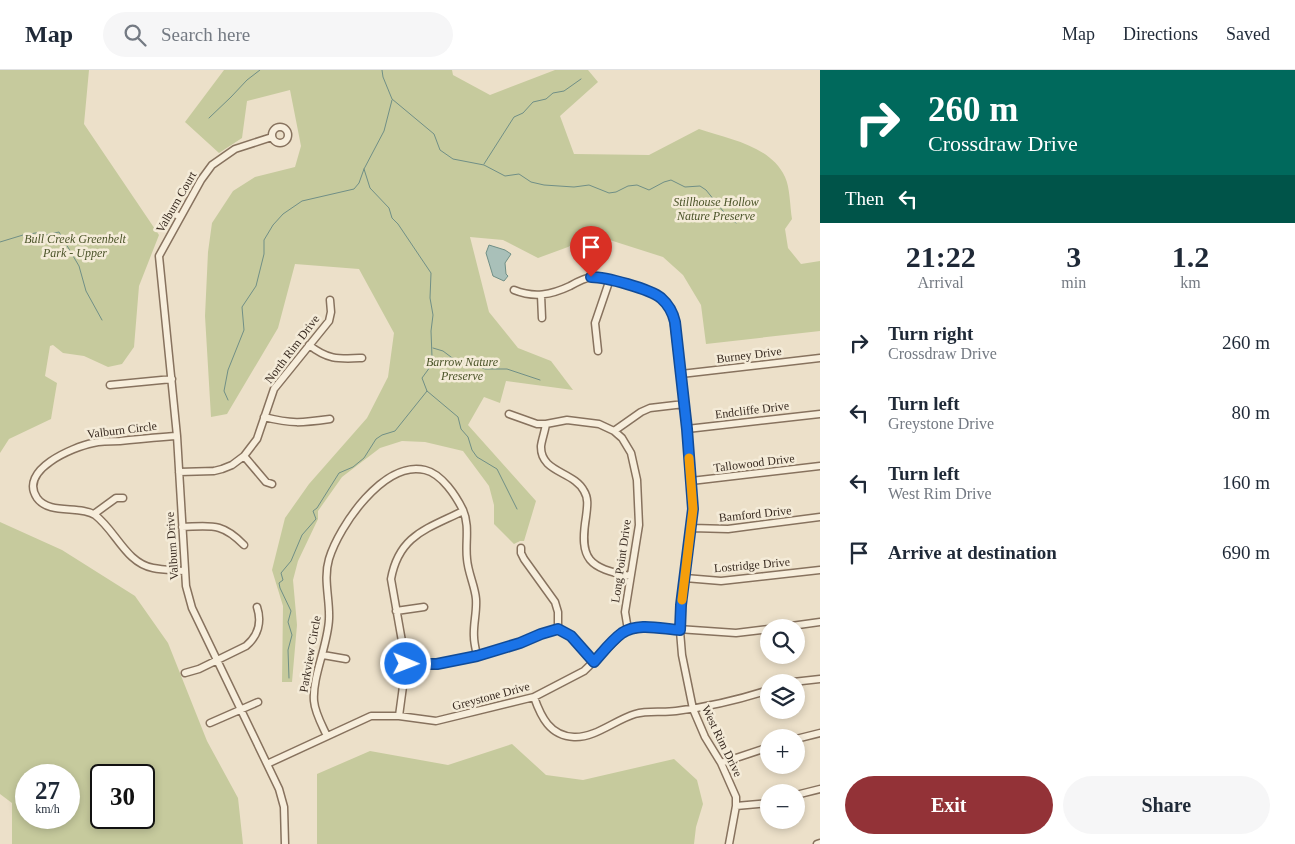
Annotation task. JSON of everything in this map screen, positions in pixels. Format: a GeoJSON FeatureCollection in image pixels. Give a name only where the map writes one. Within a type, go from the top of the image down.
{"type":"FeatureCollection","features":[{"type":"Feature","properties":{"kind":"street","name":"Valburn Court"},"geometry":{"type":"LineString","coordinates":[[159,256],[204,170],[235,149],[272,137]]}},
{"type":"Feature","properties":{"kind":"street"},"geometry":{"type":"LineString","coordinates":[[173,213],[180,217]]}},
{"type":"Feature","properties":{"kind":"street","name":"Valburn Drive"},"geometry":{"type":"LineString","coordinates":[[159,256],[180,472],[186,586],[192,608],[216,661],[279,789],[284,807],[285,844]]}},
{"type":"Feature","properties":{"kind":"street","name":"West Rim Drive"},"geometry":{"type":"LineString","coordinates":[[514,290],[532,295],[541,295],[561,290],[591,277],[610,279],[656,295],[670,309],[675,322],[681,374],[693,509],[681,605],[682,655],[693,709],[705,737],[721,763],[733,788],[736,806],[729,844]]}},
{"type":"Feature","properties":{"kind":"street"},"geometry":{"type":"LineString","coordinates":[[598,351],[595,323],[610,279]]}},
{"type":"Feature","properties":{"kind":"street"},"geometry":{"type":"LineString","coordinates":[[541,295],[542,318]]}},
{"type":"Feature","properties":{"kind":"street","name":"North Rim Drive"},"geometry":{"type":"LineString","coordinates":[[180,472],[222,469],[232,465],[252,448],[274,389],[329,321],[331,312],[330,300]]}},
{"type":"Feature","properties":{"kind":"street"},"geometry":{"type":"LineString","coordinates":[[309,345],[327,357],[336,359],[362,358]]}},
{"type":"Feature","properties":{"kind":"street","name":"Burney Drive"},"geometry":{"type":"LineString","coordinates":[[681,374],[820,358]]}},
{"type":"Feature","properties":{"kind":"street"},"geometry":{"type":"LineString","coordinates":[[110,385],[172,379]]}},
{"type":"Feature","properties":{"kind":"street"},"geometry":{"type":"LineString","coordinates":[[509,414],[537,424],[567,420],[579,421],[599,424],[614,431],[650,408],[684,404]]}},
{"type":"Feature","properties":{"kind":"street","name":"Endcliffe Drive"},"geometry":{"type":"LineString","coordinates":[[687,429],[820,414]]}},
{"type":"Feature","properties":{"kind":"street"},"geometry":{"type":"LineString","coordinates":[[264,417],[286,423],[330,418]]}},
{"type":"Feature","properties":{"kind":"street"},"geometry":{"type":"LineString","coordinates":[[546,424],[541,446],[546,462],[556,471],[578,482],[586,495],[587,509],[583,537],[585,550],[598,566],[614,573],[630,576]]}},
{"type":"Feature","properties":{"kind":"street","name":"Long Point Drive"},"geometry":{"type":"LineString","coordinates":[[614,431],[632,453],[638,480],[639,525],[625,612],[628,630]]}},
{"type":"Feature","properties":{"kind":"street","name":"Valburn Circle"},"geometry":{"type":"LineString","coordinates":[[94,514],[45,505],[38,499],[33,489],[34,478],[39,470],[75,449],[94,443],[177,436]]}},
{"type":"Feature","properties":{"kind":"street"},"geometry":{"type":"LineString","coordinates":[[244,456],[266,482],[272,484]]}},
{"type":"Feature","properties":{"kind":"street","name":"Tallowood Drive"},"geometry":{"type":"LineString","coordinates":[[692,481],[820,466]]}},
{"type":"Feature","properties":{"kind":"street","name":"Parkview Circle"},"geometry":{"type":"LineString","coordinates":[[327,736],[317,714],[314,701],[315,686],[323,655],[329,617],[326,573],[328,560],[335,542],[365,497],[380,484],[404,471],[425,470],[434,474],[444,483],[463,511],[466,520],[467,564],[476,597],[474,637],[477,656]]}},
{"type":"Feature","properties":{"kind":"street"},"geometry":{"type":"LineString","coordinates":[[123,498],[116,498],[94,514],[132,557],[141,564],[153,568],[184,571]]}},
{"type":"Feature","properties":{"kind":"street"},"geometry":{"type":"LineString","coordinates":[[399,716],[406,664],[391,579],[393,567],[401,550],[408,541],[419,533],[463,511]]}},
{"type":"Feature","properties":{"kind":"street","name":"Bamford Drive"},"geometry":{"type":"LineString","coordinates":[[692,528],[728,529],[820,517]]}},
{"type":"Feature","properties":{"kind":"street"},"geometry":{"type":"LineString","coordinates":[[182,528],[213,526],[222,528],[230,532],[244,545]]}},
{"type":"Feature","properties":{"kind":"street"},"geometry":{"type":"LineString","coordinates":[[521,548],[524,559],[555,602],[558,612],[558,629]]}},
{"type":"Feature","properties":{"kind":"street","name":"Lostridge Drive"},"geometry":{"type":"LineString","coordinates":[[685,578],[721,581],[820,570]]}},
{"type":"Feature","properties":{"kind":"street"},"geometry":{"type":"LineString","coordinates":[[185,673],[199,669],[246,646],[256,636],[260,616],[257,606]]}},
{"type":"Feature","properties":{"kind":"street"},"geometry":{"type":"LineString","coordinates":[[396,611],[424,607]]}},
{"type":"Feature","properties":{"kind":"street"},"geometry":{"type":"LineString","coordinates":[[805,624],[820,622]]}},
{"type":"Feature","properties":{"kind":"street"},"geometry":{"type":"LineString","coordinates":[[628,630],[649,627],[736,633],[760,630]]}},
{"type":"Feature","properties":{"kind":"street"},"geometry":{"type":"LineString","coordinates":[[406,664],[437,664],[477,656],[558,629],[571,636],[594,662]]}},
{"type":"Feature","properties":{"kind":"street","name":"Greystone Drive"},"geometry":{"type":"LineString","coordinates":[[267,764],[371,716],[399,716],[436,721],[534,697],[572,678],[594,662],[628,630]]}},
{"type":"Feature","properties":{"kind":"street"},"geometry":{"type":"LineString","coordinates":[[323,655],[346,659]]}},
{"type":"Feature","properties":{"kind":"street"},"geometry":{"type":"LineString","coordinates":[[805,681],[820,679]]}},
{"type":"Feature","properties":{"kind":"street"},"geometry":{"type":"LineString","coordinates":[[534,697],[543,720],[556,731],[574,737],[594,733],[626,718],[647,711],[673,712],[693,709],[735,701],[760,693]]}},
{"type":"Feature","properties":{"kind":"street"},"geometry":{"type":"LineString","coordinates":[[210,723],[258,702]]}},
{"type":"Feature","properties":{"kind":"street"},"geometry":{"type":"LineString","coordinates":[[805,737],[820,733]]}},
{"type":"Feature","properties":{"kind":"street"},"geometry":{"type":"LineString","coordinates":[[721,763],[760,750]]}},
{"type":"Feature","properties":{"kind":"street"},"geometry":{"type":"LineString","coordinates":[[805,793],[820,789]]}},
{"type":"Feature","properties":{"kind":"street"},"geometry":{"type":"LineString","coordinates":[[736,806],[760,804]]}},
{"type":"Feature","properties":{"kind":"green space","name":"Bull Creek Greenbelt Park - Upper"},"geometry":{"type":"Polygon","coordinates":[[[0,70],[89,70],[84,124],[159,235],[139,286],[134,347],[122,364],[108,367],[84,356],[63,353],[53,345],[50,346],[45,376],[57,383],[51,419],[9,439],[0,453],[0,70]]]}},
{"type":"Feature","properties":{"kind":"green space"},"geometry":{"type":"Polygon","coordinates":[[[224,70],[452,70],[453,75],[490,95],[555,70],[588,70],[598,82],[560,116],[574,154],[649,155],[699,129],[748,145],[760,151],[779,166],[787,181],[790,197],[792,219],[785,229],[788,248],[801,264],[820,261],[820,331],[706,344],[701,305],[683,275],[663,257],[591,234],[568,247],[538,258],[503,240],[470,237],[489,312],[518,348],[551,361],[573,390],[506,381],[500,403],[484,397],[468,425],[536,501],[524,541],[514,544],[494,524],[494,505],[489,486],[463,451],[425,442],[402,441],[380,448],[342,477],[318,511],[318,519],[298,561],[293,580],[297,625],[292,682],[282,682],[283,606],[272,570],[285,518],[309,484],[367,418],[388,377],[394,333],[359,269],[295,264],[278,328],[227,414],[211,417],[205,316],[208,252],[212,223],[233,191],[255,177],[295,167],[301,146],[290,90],[247,101],[242,138],[219,153],[185,122],[224,70]]]}},
{"type":"Feature","properties":{"kind":"green space"},"geometry":{"type":"Polygon","coordinates":[[[0,522],[62,550],[135,596],[168,643],[207,741],[238,798],[243,844],[12,844],[12,803],[0,794],[0,522]]]}},
{"type":"Feature","properties":{"kind":"green space"},"geometry":{"type":"Polygon","coordinates":[[[512,744],[546,775],[583,780],[674,759],[697,780],[703,804],[696,827],[694,844],[317,844],[317,774],[370,751],[448,765],[512,744]]]}},
{"type":"Feature","properties":{"kind":"water"},"geometry":{"type":"Polygon","coordinates":[[[489,245],[511,254],[505,263],[508,276],[504,281],[493,276],[486,253],[489,245]]]}},
{"type":"Feature","properties":{"kind":"waterway"},"geometry":{"type":"LineString","coordinates":[[209,118],[247,80],[260,70]]}},
{"type":"Feature","properties":{"kind":"waterway"},"geometry":{"type":"LineString","coordinates":[[382,70],[392,99],[434,134],[440,150],[453,159],[484,165],[505,176],[519,174],[531,182],[544,185],[574,187],[589,185],[609,193],[628,186],[637,185],[649,190],[671,180],[685,187],[700,186],[706,190],[723,211],[736,223]]}},
{"type":"Feature","properties":{"kind":"waterway"},"geometry":{"type":"LineString","coordinates":[[484,164],[514,117],[523,113],[533,102],[546,99],[553,93],[564,91],[581,79]]}},
{"type":"Feature","properties":{"kind":"waterway"},"geometry":{"type":"LineString","coordinates":[[228,400],[224,391],[228,370],[244,330],[242,307],[256,286],[264,254],[264,240],[273,225],[283,214],[302,201],[354,189],[359,183],[364,169],[384,131],[392,100]]}},
{"type":"Feature","properties":{"kind":"waterway"},"geometry":{"type":"LineString","coordinates":[[289,678],[288,650],[292,635],[288,622],[291,611],[280,588],[279,583],[283,580],[281,573],[291,561],[302,535],[316,519],[313,511],[317,508],[339,473],[353,467],[364,458],[376,439],[395,431],[427,391],[422,378],[430,367],[432,357],[431,273],[392,218],[389,208],[370,188],[364,169]]}},
{"type":"Feature","properties":{"kind":"waterway"},"geometry":{"type":"LineString","coordinates":[[0,242],[23,235],[42,232],[46,235],[59,232],[79,266],[86,291],[102,320]]}},
{"type":"Feature","properties":{"kind":"waterway"},"geometry":{"type":"LineString","coordinates":[[433,348],[443,351],[455,360],[485,369],[507,369],[540,380]]}},
{"type":"Feature","properties":{"kind":"waterway"},"geometry":{"type":"LineString","coordinates":[[427,391],[458,417],[461,429],[468,437],[472,450],[477,457],[497,469],[517,509]]}},
{"type":"Feature","properties":{"kind":"slow traffic"},"geometry":{"type":"LineString","coordinates":[[682,600],[693,509],[689,458]]}},
{"type":"Feature","properties":{"kind":"route"},"geometry":{"type":"LineString","coordinates":[[406,664],[437,664],[477,656],[558,629],[571,636],[594,662],[628,630],[649,627],[680,630],[681,605],[693,509],[687,429],[675,322],[670,309],[656,295],[610,279],[591,277]]}},
{"type":"Feature","properties":{"kind":"park label","name":"Stillhouse Hollow Nature Preserve"},"geometry":{"type":"Point","coordinates":[716,209]}},
{"type":"Feature","properties":{"kind":"park label","name":"Barrow Nature Preserve"},"geometry":{"type":"Point","coordinates":[462,369]}}]}
